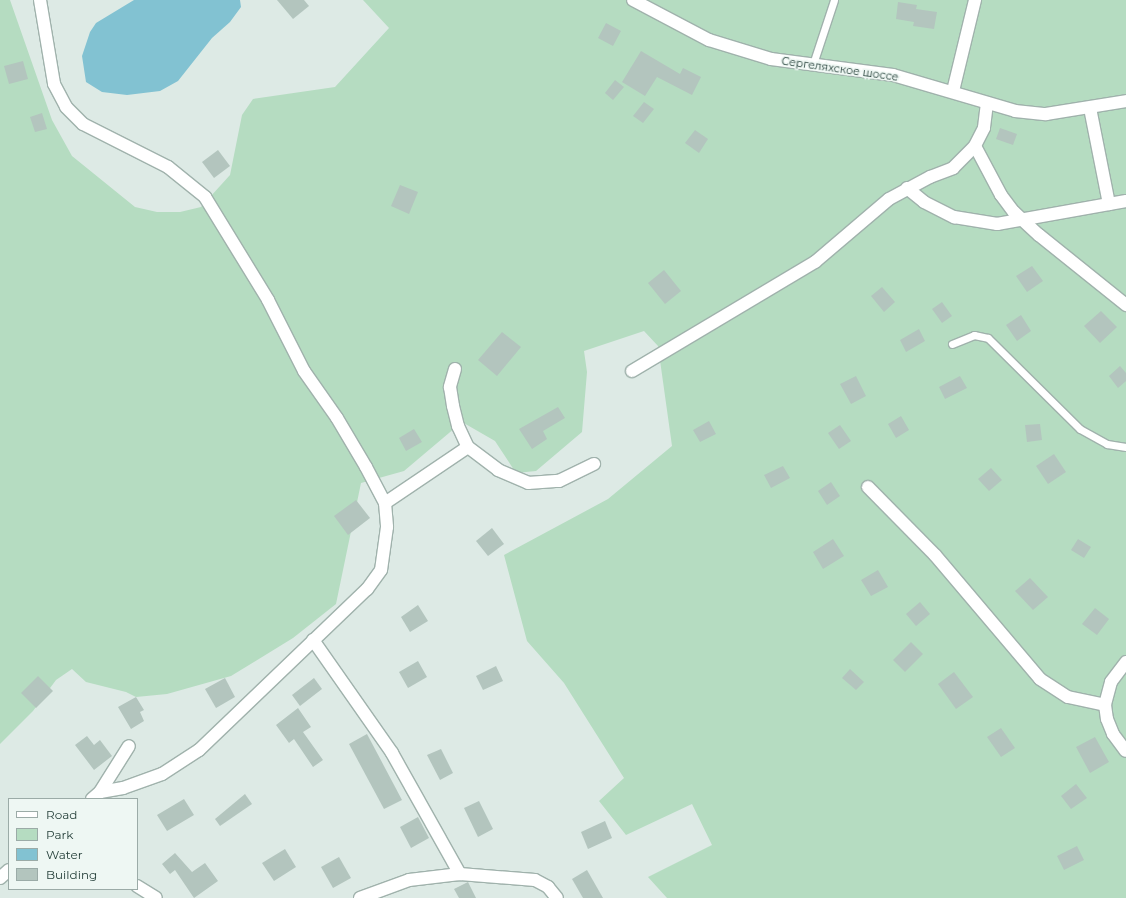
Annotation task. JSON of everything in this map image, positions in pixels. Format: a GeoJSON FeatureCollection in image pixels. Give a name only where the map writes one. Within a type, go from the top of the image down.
{"type":"FeatureCollection","features":[{"type":"Feature","properties":{"kind":"street"},"geometry":{"type":"LineString","coordinates":[[40,0],[54,84],[66,107],[83,124],[168,167],[205,197],[268,300],[304,371],[337,418],[385,503],[386,547],[381,570],[367,589],[199,750],[162,774],[96,796]]}},
{"type":"Feature","properties":{"kind":"street","name":"Сергеляхское шоссе"},"geometry":{"type":"LineString","coordinates":[[633,0],[709,40],[771,59],[893,75],[953,91],[1015,111],[1046,114],[1126,101]]}},
{"type":"Feature","properties":{"kind":"street"},"geometry":{"type":"LineString","coordinates":[[953,91],[974,0]]}},
{"type":"Feature","properties":{"kind":"street"},"geometry":{"type":"LineString","coordinates":[[632,371],[815,262],[875,209],[907,188],[953,168],[975,146],[984,128],[987,103]]}},
{"type":"Feature","properties":{"kind":"street"},"geometry":{"type":"LineString","coordinates":[[1090,108],[1109,204]]}},
{"type":"Feature","properties":{"kind":"street"},"geometry":{"type":"LineString","coordinates":[[975,146],[997,189],[1022,221],[1126,305]]}},
{"type":"Feature","properties":{"kind":"street"},"geometry":{"type":"LineString","coordinates":[[907,188],[924,202],[954,217],[997,224],[1022,221],[1126,201]]}},
{"type":"Feature","properties":{"kind":"street"},"geometry":{"type":"LineString","coordinates":[[456,369],[450,387],[452,406],[458,426],[468,447],[498,470],[528,483],[559,481],[594,464]]}},
{"type":"Feature","properties":{"kind":"street"},"geometry":{"type":"LineString","coordinates":[[385,503],[468,447]]}},
{"type":"Feature","properties":{"kind":"street"},"geometry":{"type":"LineString","coordinates":[[868,487],[935,556],[1040,679],[1068,697],[1105,704]]}},
{"type":"Feature","properties":{"kind":"street"},"geometry":{"type":"LineString","coordinates":[[313,640],[392,754],[460,874]]}},
{"type":"Feature","properties":{"kind":"street"},"geometry":{"type":"LineString","coordinates":[[1126,662],[1111,682],[1105,704],[1107,719],[1113,734],[1126,751]]}},
{"type":"Feature","properties":{"kind":"street"},"geometry":{"type":"LineString","coordinates":[[96,796],[129,746]]}},
{"type":"Feature","properties":{"kind":"street"},"geometry":{"type":"LineString","coordinates":[[0,878],[8,871]]}},
{"type":"Feature","properties":{"kind":"street"},"geometry":{"type":"LineString","coordinates":[[360,898],[409,880],[460,874],[535,880],[548,886],[557,898]]}},
{"type":"Feature","properties":{"kind":"street"},"geometry":{"type":"LineString","coordinates":[[138,887],[156,898]]}},
{"type":"Feature","properties":{"kind":"lane"},"geometry":{"type":"LineString","coordinates":[[813,64],[834,0]]}},
{"type":"Feature","properties":{"kind":"lane"},"geometry":{"type":"LineString","coordinates":[[952,344],[974,335],[988,338],[1080,429],[1107,444],[1126,448]]}},
{"type":"Feature","properties":{"kind":"green space"},"geometry":{"type":"Polygon","coordinates":[[[0,0],[10,0],[52,120],[72,156],[135,207],[157,212],[180,212],[201,207],[230,175],[242,115],[253,99],[335,87],[389,28],[363,0],[1126,0],[1126,898],[667,898],[648,877],[712,845],[692,804],[626,835],[599,801],[624,778],[564,683],[527,641],[504,555],[608,499],[672,446],[658,346],[644,331],[584,351],[587,372],[582,432],[536,471],[516,473],[495,441],[462,422],[404,471],[361,483],[336,604],[293,638],[231,676],[167,694],[136,697],[126,692],[86,682],[72,669],[56,680],[33,711],[0,744],[0,0]]]}},
{"type":"Feature","properties":{"kind":"water"},"geometry":{"type":"Polygon","coordinates":[[[134,0],[240,0],[241,7],[230,22],[212,38],[178,81],[160,91],[127,95],[102,92],[86,82],[82,56],[90,32],[96,23],[134,0]]]}},
{"type":"Feature","properties":{"kind":"building"},"geometry":{"type":"Polygon","coordinates":[[[277,0],[304,0],[309,6],[293,19],[277,0]]]}},
{"type":"Feature","properties":{"kind":"building"},"geometry":{"type":"Polygon","coordinates":[[[898,2],[917,5],[916,9],[937,12],[934,29],[913,26],[914,22],[896,19],[898,2]]]}},
{"type":"Feature","properties":{"kind":"building"},"geometry":{"type":"Polygon","coordinates":[[[606,23],[621,31],[613,46],[598,38],[606,23]]]}},
{"type":"Feature","properties":{"kind":"building"},"geometry":{"type":"Polygon","coordinates":[[[641,51],[680,74],[683,68],[701,77],[692,95],[657,77],[645,96],[622,82],[641,51]]]}},
{"type":"Feature","properties":{"kind":"building"},"geometry":{"type":"Polygon","coordinates":[[[23,61],[28,79],[9,84],[4,66],[23,61]]]}},
{"type":"Feature","properties":{"kind":"building"},"geometry":{"type":"Polygon","coordinates":[[[615,80],[624,87],[613,100],[605,93],[615,80]]]}},
{"type":"Feature","properties":{"kind":"building"},"geometry":{"type":"Polygon","coordinates":[[[644,102],[654,109],[643,123],[633,116],[644,102]]]}},
{"type":"Feature","properties":{"kind":"building"},"geometry":{"type":"Polygon","coordinates":[[[42,113],[47,129],[35,132],[30,117],[42,113]]]}},
{"type":"Feature","properties":{"kind":"building"},"geometry":{"type":"Polygon","coordinates":[[[1000,128],[1017,134],[1013,145],[996,139],[1000,128]]]}},
{"type":"Feature","properties":{"kind":"building"},"geometry":{"type":"Polygon","coordinates":[[[695,130],[708,139],[699,153],[685,143],[695,130]]]}},
{"type":"Feature","properties":{"kind":"building"},"geometry":{"type":"Polygon","coordinates":[[[218,150],[230,166],[214,178],[202,162],[218,150]]]}},
{"type":"Feature","properties":{"kind":"building"},"geometry":{"type":"Polygon","coordinates":[[[400,185],[418,192],[409,214],[391,206],[400,185]]]}},
{"type":"Feature","properties":{"kind":"building"},"geometry":{"type":"Polygon","coordinates":[[[1032,266],[1043,281],[1027,292],[1016,276],[1032,266]]]}},
{"type":"Feature","properties":{"kind":"building"},"geometry":{"type":"Polygon","coordinates":[[[664,270],[681,291],[665,304],[648,283],[664,270]]]}},
{"type":"Feature","properties":{"kind":"building"},"geometry":{"type":"Polygon","coordinates":[[[882,287],[895,302],[884,312],[871,296],[882,287]]]}},
{"type":"Feature","properties":{"kind":"building"},"geometry":{"type":"Polygon","coordinates":[[[942,302],[952,316],[942,323],[932,309],[942,302]]]}},
{"type":"Feature","properties":{"kind":"building"},"geometry":{"type":"Polygon","coordinates":[[[1101,311],[1117,327],[1100,343],[1084,326],[1101,311]]]}},
{"type":"Feature","properties":{"kind":"building"},"geometry":{"type":"Polygon","coordinates":[[[1021,315],[1031,331],[1017,341],[1006,325],[1021,315]]]}},
{"type":"Feature","properties":{"kind":"building"},"geometry":{"type":"Polygon","coordinates":[[[919,329],[925,341],[906,352],[900,340],[919,329]]]}},
{"type":"Feature","properties":{"kind":"building"},"geometry":{"type":"Polygon","coordinates":[[[502,332],[521,347],[497,376],[478,360],[502,332]]]}},
{"type":"Feature","properties":{"kind":"building"},"geometry":{"type":"Polygon","coordinates":[[[1120,366],[1126,373],[1126,381],[1118,388],[1109,376],[1120,366]]]}},
{"type":"Feature","properties":{"kind":"building"},"geometry":{"type":"Polygon","coordinates":[[[856,376],[866,396],[851,404],[840,384],[856,376]]]}},
{"type":"Feature","properties":{"kind":"building"},"geometry":{"type":"Polygon","coordinates":[[[960,376],[967,388],[945,399],[939,387],[960,376]]]}},
{"type":"Feature","properties":{"kind":"building"},"geometry":{"type":"Polygon","coordinates":[[[558,407],[565,418],[543,431],[547,439],[532,449],[519,429],[558,407]]]}},
{"type":"Feature","properties":{"kind":"building"},"geometry":{"type":"Polygon","coordinates":[[[901,416],[909,430],[896,438],[888,424],[901,416]]]}},
{"type":"Feature","properties":{"kind":"building"},"geometry":{"type":"Polygon","coordinates":[[[709,421],[716,434],[700,442],[693,430],[709,421]]]}},
{"type":"Feature","properties":{"kind":"building"},"geometry":{"type":"Polygon","coordinates":[[[1040,424],[1042,440],[1027,442],[1025,425],[1040,424]]]}},
{"type":"Feature","properties":{"kind":"building"},"geometry":{"type":"Polygon","coordinates":[[[840,425],[851,441],[839,449],[828,433],[840,425]]]}},
{"type":"Feature","properties":{"kind":"building"},"geometry":{"type":"Polygon","coordinates":[[[414,429],[422,442],[406,451],[399,438],[414,429]]]}},
{"type":"Feature","properties":{"kind":"building"},"geometry":{"type":"Polygon","coordinates":[[[1054,454],[1066,472],[1048,484],[1036,466],[1054,454]]]}},
{"type":"Feature","properties":{"kind":"building"},"geometry":{"type":"Polygon","coordinates":[[[783,466],[790,478],[771,488],[764,475],[783,466]]]}},
{"type":"Feature","properties":{"kind":"building"},"geometry":{"type":"Polygon","coordinates":[[[991,468],[1002,480],[989,491],[978,479],[991,468]]]}},
{"type":"Feature","properties":{"kind":"building"},"geometry":{"type":"Polygon","coordinates":[[[831,482],[840,496],[827,505],[818,491],[831,482]]]}},
{"type":"Feature","properties":{"kind":"building"},"geometry":{"type":"Polygon","coordinates":[[[356,500],[370,518],[348,535],[334,516],[356,500]]]}},
{"type":"Feature","properties":{"kind":"building"},"geometry":{"type":"Polygon","coordinates":[[[492,528],[504,544],[488,556],[476,541],[492,528]]]}},
{"type":"Feature","properties":{"kind":"building"},"geometry":{"type":"Polygon","coordinates":[[[833,539],[844,556],[823,569],[813,552],[833,539]]]}},
{"type":"Feature","properties":{"kind":"building"},"geometry":{"type":"Polygon","coordinates":[[[1078,539],[1091,547],[1084,558],[1071,550],[1078,539]]]}},
{"type":"Feature","properties":{"kind":"building"},"geometry":{"type":"Polygon","coordinates":[[[878,570],[888,587],[871,596],[861,580],[878,570]]]}},
{"type":"Feature","properties":{"kind":"building"},"geometry":{"type":"Polygon","coordinates":[[[1030,578],[1048,597],[1033,610],[1015,591],[1030,578]]]}},
{"type":"Feature","properties":{"kind":"building"},"geometry":{"type":"Polygon","coordinates":[[[920,602],[930,614],[916,626],[906,614],[920,602]]]}},
{"type":"Feature","properties":{"kind":"building"},"geometry":{"type":"Polygon","coordinates":[[[418,605],[428,621],[410,632],[401,617],[418,605]]]}},
{"type":"Feature","properties":{"kind":"building"},"geometry":{"type":"Polygon","coordinates":[[[1095,608],[1109,619],[1097,635],[1082,624],[1095,608]]]}},
{"type":"Feature","properties":{"kind":"building"},"geometry":{"type":"Polygon","coordinates":[[[911,642],[923,654],[905,672],[893,660],[911,642]]]}},
{"type":"Feature","properties":{"kind":"building"},"geometry":{"type":"Polygon","coordinates":[[[418,661],[427,677],[408,688],[399,672],[418,661]]]}},
{"type":"Feature","properties":{"kind":"building"},"geometry":{"type":"Polygon","coordinates":[[[496,666],[503,681],[483,690],[476,676],[496,666]]]}},
{"type":"Feature","properties":{"kind":"building"},"geometry":{"type":"Polygon","coordinates":[[[850,669],[864,682],[856,690],[842,678],[850,669]]]}},
{"type":"Feature","properties":{"kind":"building"},"geometry":{"type":"Polygon","coordinates":[[[954,672],[973,697],[956,709],[938,684],[954,672]]]}},
{"type":"Feature","properties":{"kind":"building"},"geometry":{"type":"Polygon","coordinates":[[[38,676],[53,691],[36,708],[21,693],[38,676]]]}},
{"type":"Feature","properties":{"kind":"building"},"geometry":{"type":"Polygon","coordinates":[[[225,678],[235,697],[216,708],[205,689],[225,678]]]}},
{"type":"Feature","properties":{"kind":"building"},"geometry":{"type":"Polygon","coordinates":[[[314,678],[322,689],[300,706],[292,695],[314,678]]]}},
{"type":"Feature","properties":{"kind":"building"},"geometry":{"type":"Polygon","coordinates":[[[136,697],[144,710],[140,712],[144,721],[131,729],[118,707],[136,697]]]}},
{"type":"Feature","properties":{"kind":"building"},"geometry":{"type":"Polygon","coordinates":[[[298,708],[311,727],[303,732],[323,760],[313,767],[294,739],[289,743],[276,725],[298,708]]]}},
{"type":"Feature","properties":{"kind":"building"},"geometry":{"type":"Polygon","coordinates":[[[1001,728],[1015,748],[1001,757],[987,737],[1001,728]]]}},
{"type":"Feature","properties":{"kind":"building"},"geometry":{"type":"Polygon","coordinates":[[[367,734],[402,800],[384,809],[349,744],[367,734]]]}},
{"type":"Feature","properties":{"kind":"building"},"geometry":{"type":"Polygon","coordinates":[[[87,736],[94,745],[100,740],[112,756],[94,770],[75,745],[87,736]]]}},
{"type":"Feature","properties":{"kind":"building"},"geometry":{"type":"Polygon","coordinates":[[[1095,737],[1109,762],[1090,773],[1076,747],[1095,737]]]}},
{"type":"Feature","properties":{"kind":"building"},"geometry":{"type":"Polygon","coordinates":[[[441,749],[453,773],[440,780],[427,755],[441,749]]]}},
{"type":"Feature","properties":{"kind":"building"},"geometry":{"type":"Polygon","coordinates":[[[1076,784],[1087,798],[1071,809],[1061,796],[1076,784]]]}},
{"type":"Feature","properties":{"kind":"building"},"geometry":{"type":"Polygon","coordinates":[[[245,794],[252,804],[220,826],[215,819],[245,794]]]}},
{"type":"Feature","properties":{"kind":"building"},"geometry":{"type":"Polygon","coordinates":[[[184,799],[194,815],[167,831],[157,815],[184,799]]]}},
{"type":"Feature","properties":{"kind":"building"},"geometry":{"type":"Polygon","coordinates":[[[479,801],[493,829],[478,837],[464,808],[479,801]]]}},
{"type":"Feature","properties":{"kind":"building"},"geometry":{"type":"Polygon","coordinates":[[[418,817],[429,838],[411,848],[400,827],[418,817]]]}},
{"type":"Feature","properties":{"kind":"building"},"geometry":{"type":"Polygon","coordinates":[[[605,821],[612,838],[588,849],[581,832],[605,821]]]}},
{"type":"Feature","properties":{"kind":"building"},"geometry":{"type":"Polygon","coordinates":[[[1077,846],[1084,860],[1064,870],[1057,856],[1077,846]]]}},
{"type":"Feature","properties":{"kind":"building"},"geometry":{"type":"Polygon","coordinates":[[[285,849],[296,867],[274,881],[262,863],[285,849]]]}},
{"type":"Feature","properties":{"kind":"building"},"geometry":{"type":"Polygon","coordinates":[[[175,853],[192,872],[205,863],[218,881],[194,898],[175,870],[170,874],[162,864],[175,853]]]}},
{"type":"Feature","properties":{"kind":"building"},"geometry":{"type":"Polygon","coordinates":[[[339,857],[351,878],[333,888],[321,867],[339,857]]]}},
{"type":"Feature","properties":{"kind":"building"},"geometry":{"type":"Polygon","coordinates":[[[587,870],[603,898],[583,898],[572,879],[587,870]]]}},
{"type":"Feature","properties":{"kind":"building"},"geometry":{"type":"Polygon","coordinates":[[[468,882],[476,898],[459,898],[454,889],[468,882]]]}}]}
